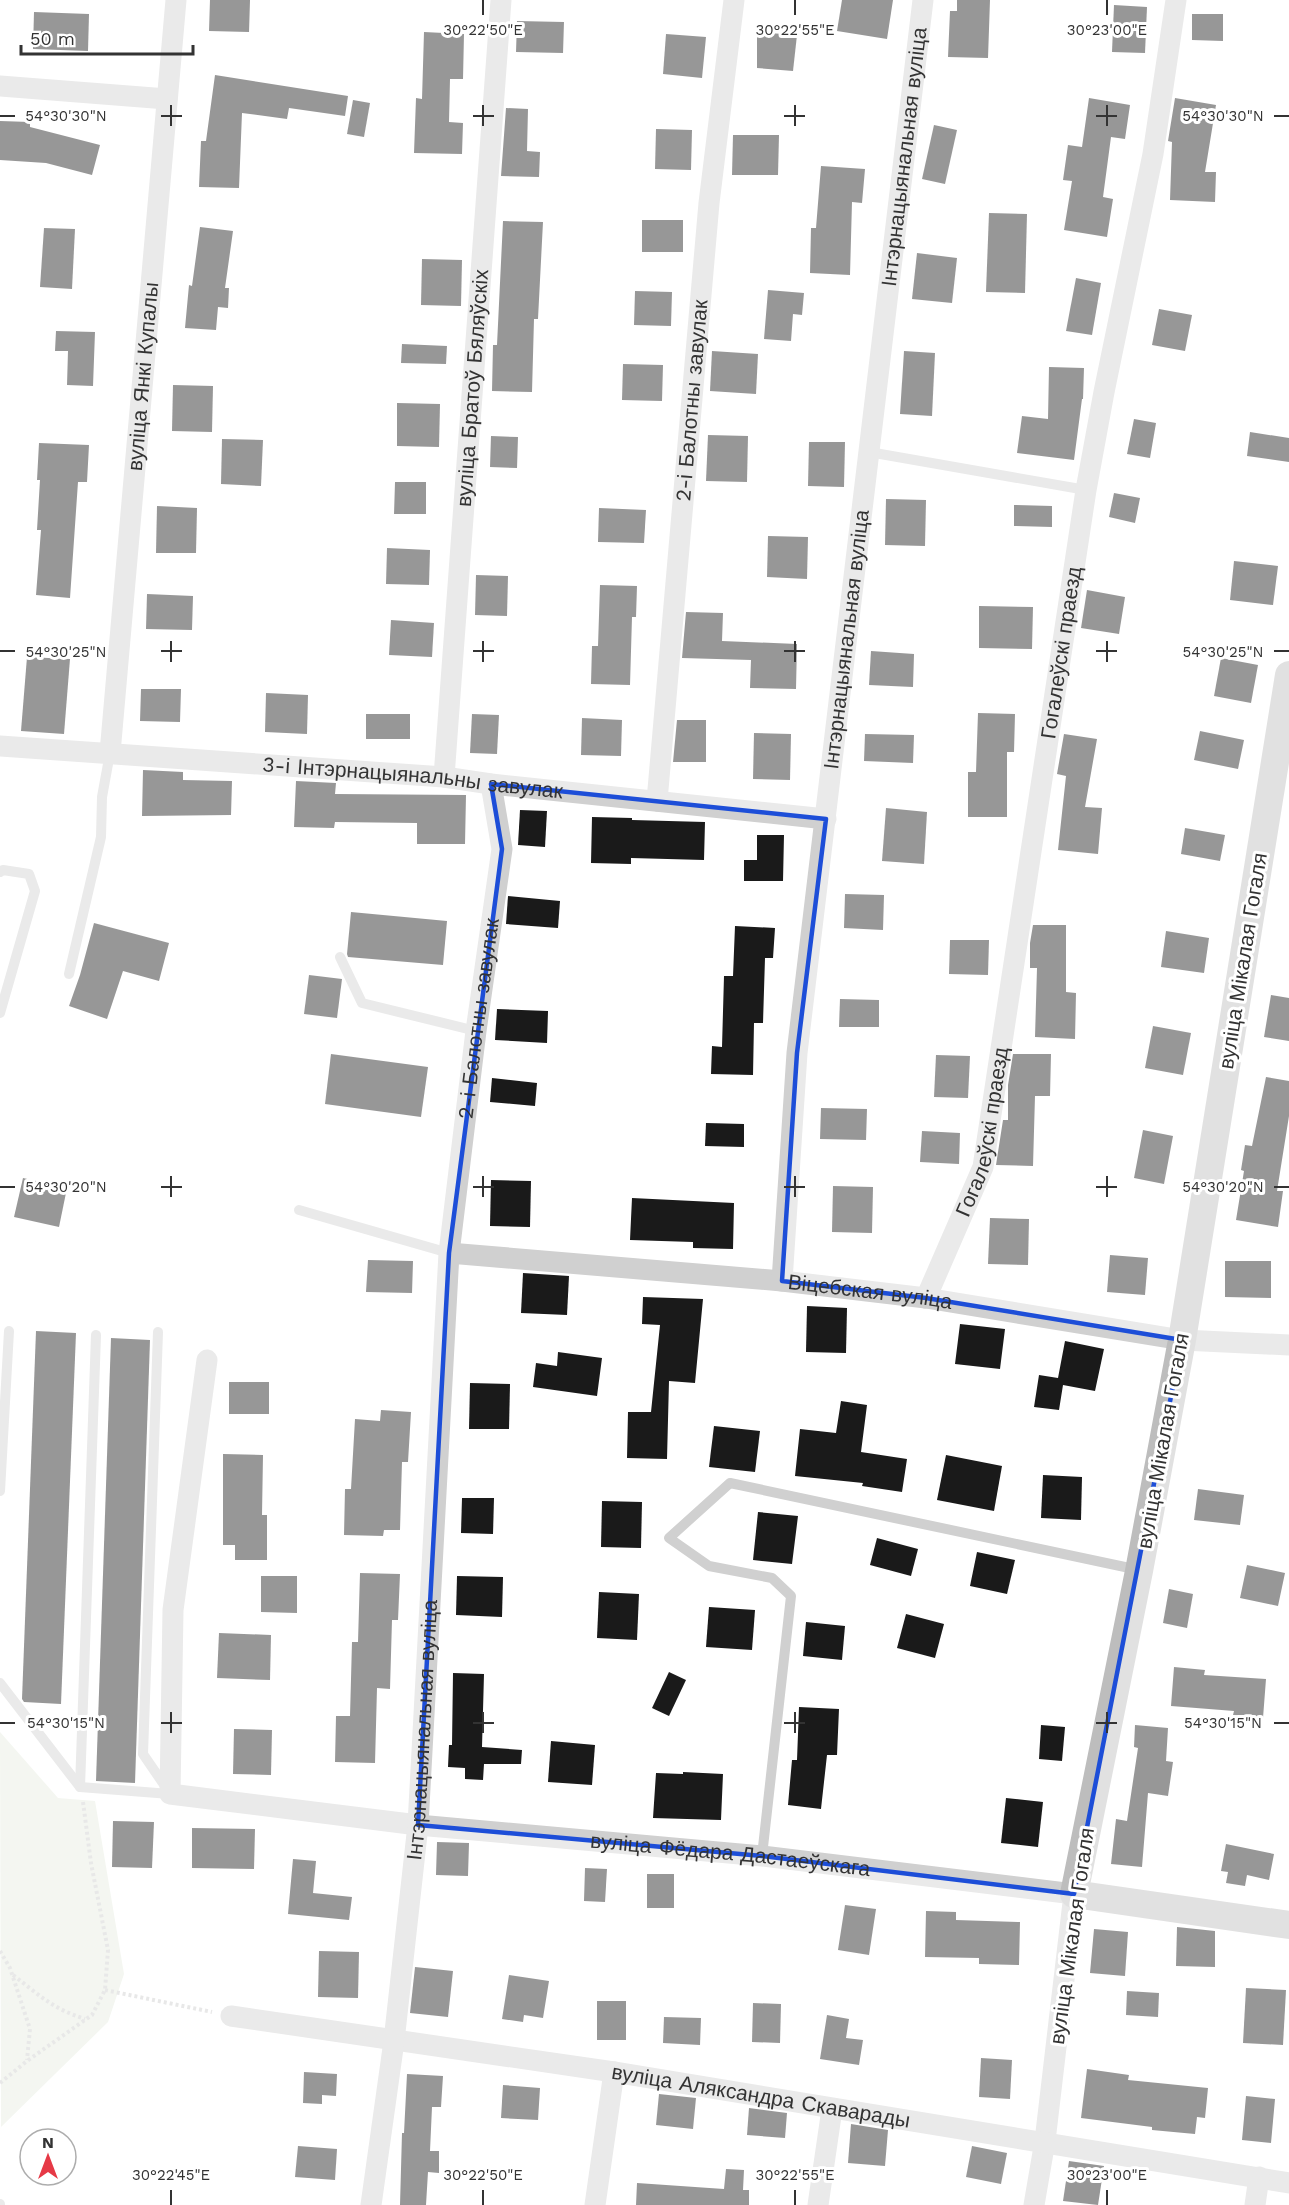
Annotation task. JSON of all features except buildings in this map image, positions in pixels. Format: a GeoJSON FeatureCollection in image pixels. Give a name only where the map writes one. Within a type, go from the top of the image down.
{"type":"FeatureCollection","features":[{"type":"Feature","properties":{"kind":"street","name":"вуліца Янкі Купалы"},"geometry":{"type":"LineString","coordinates":[[110,753],[176,0]]}},
{"type":"Feature","properties":{"kind":"street","name":"вуліца Братоў Бяляўскіх"},"geometry":{"type":"LineString","coordinates":[[444,777],[501,0]]}},
{"type":"Feature","properties":{"kind":"street","name":"2-і Балотны завулак"},"geometry":{"type":"LineString","coordinates":[[657,801],[708,203],[734,0]]}},
{"type":"Feature","properties":{"kind":"street","name":"Інтэрнацыянальная вуліца"},"geometry":{"type":"LineString","coordinates":[[782,1281],[797,1053],[923,0]]}},
{"type":"Feature","properties":{"kind":"street","name":"Гогалеўскі праезд"},"geometry":{"type":"LineString","coordinates":[[926,1298],[983,1167],[1086,490],[1153,154],[1176,0]]}},
{"type":"Feature","properties":{"kind":"street"},"geometry":{"type":"LineString","coordinates":[[0,86],[167,99]]}},
{"type":"Feature","properties":{"kind":"street","name":"вуліца Мікалая Гогаля"},"geometry":{"type":"LineString","coordinates":[[1034,2205],[1045,2141],[1074,1894],[1139,1570],[1182,1340],[1289,675]]}},
{"type":"Feature","properties":{"kind":"street","name":"3-і Інтэрнацыянальны завулак"},"geometry":{"type":"LineString","coordinates":[[0,746],[444,777],[491,784],[826,819]]}},
{"type":"Feature","properties":{"kind":"street","name":"2-і Балотны завулак"},"geometry":{"type":"LineString","coordinates":[[449,1253],[476,1031],[502,849],[491,784]]}},
{"type":"Feature","properties":{"kind":"street","name":"Інтэрнацыянальная вуліца"},"geometry":{"type":"LineString","coordinates":[[371,2205],[394,2041],[418,1825],[449,1253]]}},
{"type":"Feature","properties":{"kind":"street","name":"Віцебская вуліца"},"geometry":{"type":"LineString","coordinates":[[449,1253],[782,1281],[926,1298],[1182,1340],[1289,1345]]}},
{"type":"Feature","properties":{"kind":"street"},"geometry":{"type":"LineString","coordinates":[[170,1794],[173,1610],[207,1360]]}},
{"type":"Feature","properties":{"kind":"street","name":"вуліца Фёдара Дастаеўскага"},"geometry":{"type":"LineString","coordinates":[[170,1794],[418,1825],[762,1856],[1074,1894],[1289,1924]]}},
{"type":"Feature","properties":{"kind":"street","name":"вуліца Аляксандра Скаварады"},"geometry":{"type":"LineString","coordinates":[[231,2016],[614,2072],[831,2109],[1045,2141],[1289,2183]]}},
{"type":"Feature","properties":{"kind":"street"},"geometry":{"type":"LineString","coordinates":[[595,2205],[614,2072]]}},
{"type":"Feature","properties":{"kind":"street"},"geometry":{"type":"LineString","coordinates":[[819,2205],[831,2109]]}},
{"type":"Feature","properties":{"kind":"street"},"geometry":{"type":"LineString","coordinates":[[1255,2205],[1259,2177]]}},
{"type":"Feature","properties":{"kind":"lane"},"geometry":{"type":"LineString","coordinates":[[869,452],[1086,490]]}},
{"type":"Feature","properties":{"kind":"lane"},"geometry":{"type":"LineString","coordinates":[[69,974],[101,837],[102,797],[110,753]]}},
{"type":"Feature","properties":{"kind":"lane"},"geometry":{"type":"LineString","coordinates":[[0,872],[3,870],[29,874],[35,891],[0,1013]]}},
{"type":"Feature","properties":{"kind":"lane"},"geometry":{"type":"LineString","coordinates":[[340,957],[362,1003],[476,1031]]}},
{"type":"Feature","properties":{"kind":"lane"},"geometry":{"type":"LineString","coordinates":[[299,1210],[449,1253]]}},
{"type":"Feature","properties":{"kind":"lane"},"geometry":{"type":"LineString","coordinates":[[0,1491],[9,1331]]}},
{"type":"Feature","properties":{"kind":"lane"},"geometry":{"type":"LineString","coordinates":[[158,1332],[143,1754],[170,1794]]}},
{"type":"Feature","properties":{"kind":"lane"},"geometry":{"type":"LineString","coordinates":[[81,1787],[96,1335]]}},
{"type":"Feature","properties":{"kind":"lane"},"geometry":{"type":"LineString","coordinates":[[762,1856],[791,1596],[772,1578],[709,1566],[669,1538],[730,1483],[1139,1570]]}},
{"type":"Feature","properties":{"kind":"lane"},"geometry":{"type":"LineString","coordinates":[[0,1683],[81,1787],[170,1794]]}},
{"type":"Feature","properties":{"kind":"path"},"geometry":{"type":"LineString","coordinates":[[0,2083],[92,2014],[105,1990],[108,1950],[91,1863],[81,1787]]}},
{"type":"Feature","properties":{"kind":"path"},"geometry":{"type":"LineString","coordinates":[[0,1951],[12,1974],[30,2029],[27,2061]]}},
{"type":"Feature","properties":{"kind":"path"},"geometry":{"type":"LineString","coordinates":[[12,1974],[63,2012],[86,2019]]}},
{"type":"Feature","properties":{"kind":"path"},"geometry":{"type":"LineString","coordinates":[[105,1990],[231,2016]]}},
{"type":"Feature","properties":{"kind":"highlighted area"},"geometry":{"type":"Polygon","coordinates":[[[491,784],[826,819],[797,1053],[782,1281],[926,1298],[1182,1340],[1074,1894],[762,1856],[418,1825],[449,1253],[502,849],[491,784]]]}},
{"type":"Feature","properties":{"kind":"shaded area"},"geometry":{"type":"Polygon","coordinates":[[[0,1732],[58,1798],[95,1801],[124,1974],[108,2022],[1,2127],[0,1732]]]}}]}
